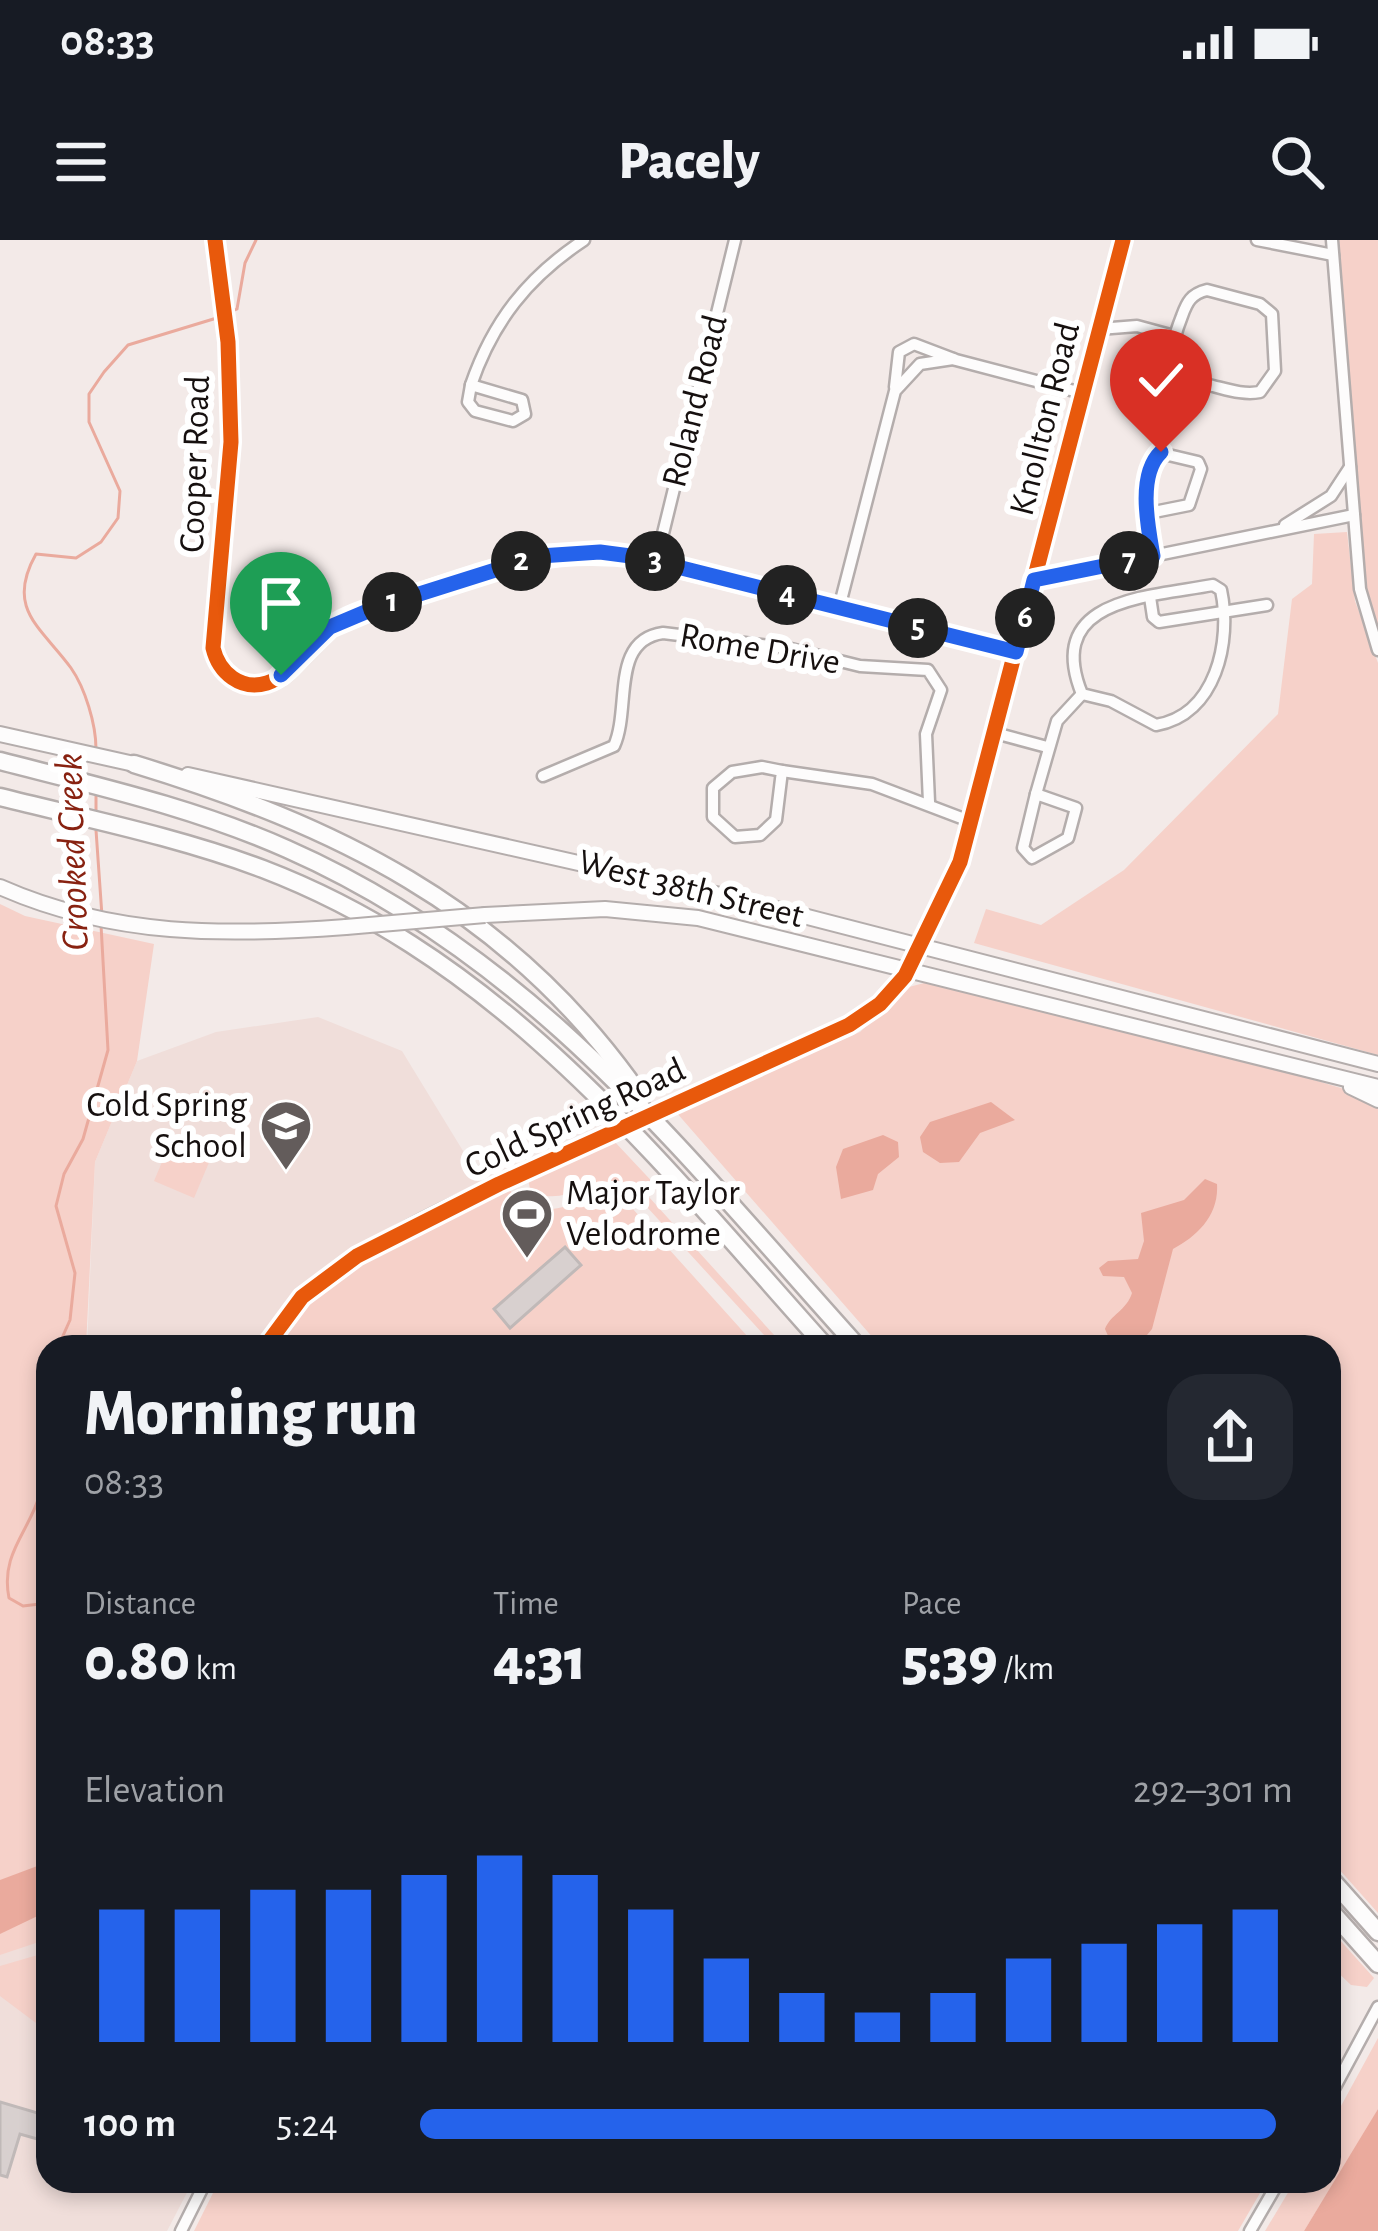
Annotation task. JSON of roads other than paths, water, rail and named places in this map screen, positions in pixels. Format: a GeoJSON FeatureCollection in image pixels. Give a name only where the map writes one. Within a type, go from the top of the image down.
{"type":"FeatureCollection","features":[{"type":"Feature","properties":{"kind":"highway"},"geometry":{"type":"LineString","coordinates":[[0,761],[137,796],[283,847],[425,922],[535,1003],[667,1133]]}},
{"type":"Feature","properties":{"kind":"highway"},"geometry":{"type":"LineString","coordinates":[[134,764],[307,824],[439,898],[492,938],[576,1017],[667,1133],[847,1335]]}},
{"type":"Feature","properties":{"kind":"highway"},"geometry":{"type":"LineString","coordinates":[[0,797],[243,862],[396,933],[478,988],[588,1086],[815,1335]]}},
{"type":"Feature","properties":{"kind":"highway"},"geometry":{"type":"LineString","coordinates":[[1341,1890],[1377,1930]]}},
{"type":"Feature","properties":{"kind":"highway"},"geometry":{"type":"LineString","coordinates":[[1341,1923],[1378,1964]]}},
{"type":"Feature","properties":{"kind":"main road","name":"West 38th Street"},"geometry":{"type":"LineString","coordinates":[[0,734],[555,856],[1378,1087]]}},
{"type":"Feature","properties":{"kind":"main road","name":"West 38th Street"},"geometry":{"type":"LineString","coordinates":[[0,887],[63,910],[144,928],[228,934],[581,909],[664,912],[916,957],[1378,1064]]}},
{"type":"Feature","properties":{"kind":"main road"},"geometry":{"type":"LineString","coordinates":[[1295,1067],[1378,1100]]}},
{"type":"Feature","properties":{"kind":"street","name":"Cooper Road"},"geometry":{"type":"LineString","coordinates":[[215,240],[227,333],[231,468],[212,637],[216,661],[237,681],[262,684],[277,678],[323,632],[349,617],[511,563],[574,552],[656,562]]}},
{"type":"Feature","properties":{"kind":"street"},"geometry":{"type":"LineString","coordinates":[[471,385],[517,397],[525,403],[525,414],[513,421],[475,411],[468,402],[471,385],[493,332],[516,297],[547,264],[584,240]]}},
{"type":"Feature","properties":{"kind":"street","name":"Roland Road"},"geometry":{"type":"LineString","coordinates":[[656,562],[735,240]]}},
{"type":"Feature","properties":{"kind":"street","name":"Knollton Road"},"geometry":{"type":"LineString","coordinates":[[916,957],[956,872],[972,822],[1123,240]]}},
{"type":"Feature","properties":{"kind":"street"},"geometry":{"type":"LineString","coordinates":[[1257,240],[1333,255]]}},
{"type":"Feature","properties":{"kind":"street"},"geometry":{"type":"LineString","coordinates":[[1332,240],[1362,600],[1378,650]]}},
{"type":"Feature","properties":{"kind":"street"},"geometry":{"type":"LineString","coordinates":[[1207,290],[1266,307],[1276,323],[1272,381],[1260,392],[1246,394],[1184,378],[1171,354],[1174,335],[1190,298],[1207,290]]}},
{"type":"Feature","properties":{"kind":"street"},"geometry":{"type":"LineString","coordinates":[[1099,329],[1136,326],[1174,335]]}},
{"type":"Feature","properties":{"kind":"street"},"geometry":{"type":"LineString","coordinates":[[839,608],[895,391],[899,351],[908,344],[925,354],[1082,392]]}},
{"type":"Feature","properties":{"kind":"street"},"geometry":{"type":"LineString","coordinates":[[895,391],[925,354]]}},
{"type":"Feature","properties":{"kind":"street"},"geometry":{"type":"LineString","coordinates":[[1149,516],[1190,505],[1201,469],[1198,462],[1156,455],[1146,493],[1149,516],[1156,556]]}},
{"type":"Feature","properties":{"kind":"street"},"geometry":{"type":"LineString","coordinates":[[1265,533],[1322,503],[1343,482],[1350,467]]}},
{"type":"Feature","properties":{"kind":"street"},"geometry":{"type":"LineString","coordinates":[[1034,580],[1354,515]]}},
{"type":"Feature","properties":{"kind":"street"},"geometry":{"type":"LineString","coordinates":[[656,562],[1016,652]]}},
{"type":"Feature","properties":{"kind":"street"},"geometry":{"type":"LineString","coordinates":[[1216,585],[1226,610],[1213,682],[1193,705],[1164,724],[1153,724],[1116,703],[1082,694],[1073,656],[1084,626],[1105,608],[1216,585]]}},
{"type":"Feature","properties":{"kind":"street"},"geometry":{"type":"LineString","coordinates":[[1150,597],[1153,616],[1159,622],[1267,605]]}},
{"type":"Feature","properties":{"kind":"street","name":"Rome Drive"},"geometry":{"type":"LineString","coordinates":[[542,776],[614,746],[621,728],[631,652],[646,637],[663,633],[788,648],[860,666],[928,670],[941,690],[926,734],[929,802]]}},
{"type":"Feature","properties":{"kind":"street"},"geometry":{"type":"LineString","coordinates":[[1036,794],[1076,809],[1068,838],[1032,858],[1022,848],[1047,747],[1060,716],[1082,694]]}},
{"type":"Feature","properties":{"kind":"street"},"geometry":{"type":"LineString","coordinates":[[995,734],[1047,747]]}},
{"type":"Feature","properties":{"kind":"street"},"geometry":{"type":"LineString","coordinates":[[782,771],[776,819],[767,831],[743,838],[720,827],[710,804],[717,780],[749,767],[782,771],[856,780],[929,802],[972,822]]}},
{"type":"Feature","properties":{"kind":"street","name":"Cold Spring Road"},"geometry":{"type":"LineString","coordinates":[[273,1335],[290,1309],[334,1270],[469,1199],[856,1021],[886,998],[916,957]]}},
{"type":"Feature","properties":{"kind":"street"},"geometry":{"type":"LineString","coordinates":[[1341,2076],[1378,2007]]}},
{"type":"Feature","properties":{"kind":"street"},"geometry":{"type":"LineString","coordinates":[[182,2231],[200,2193]]}},
{"type":"Feature","properties":{"kind":"street"},"geometry":{"type":"LineString","coordinates":[[1250,2231],[1272,2193]]}},
{"type":"Feature","properties":{"kind":"waterway","name":"Crooked Creek"},"geometry":{"type":"LineString","coordinates":[[228,313],[237,309],[245,263],[256,240]]}},
{"type":"Feature","properties":{"kind":"waterway","name":"Crooked Creek"},"geometry":{"type":"LineString","coordinates":[[96,749],[81,686],[31,616],[24,589],[27,573],[36,554],[76,558],[101,542],[118,518],[120,491],[89,422],[89,394],[104,372],[128,345],[220,317]]}},
{"type":"Feature","properties":{"kind":"waterway","name":"Crooked Creek"},"geometry":{"type":"LineString","coordinates":[[96,794],[96,815]]}},
{"type":"Feature","properties":{"kind":"waterway","name":"Crooked Creek"},"geometry":{"type":"LineString","coordinates":[[96,830],[102,916]]}},
{"type":"Feature","properties":{"kind":"waterway","name":"Crooked Creek"},"geometry":{"type":"LineString","coordinates":[[63,1335],[70,1320],[75,1273],[56,1206],[64,1174],[83,1139],[108,1050],[101,925]]}},
{"type":"Feature","properties":{"kind":"waterway","name":"Crooked Creek"},"geometry":{"type":"LineString","coordinates":[[36,1505],[12,1556],[7,1582],[9,1598],[23,1606],[36,1604]]}},
{"type":"Feature","properties":{"kind":"place","name":"Cold Spring School"},"geometry":{"type":"Point","coordinates":[286,1172]}},
{"type":"Feature","properties":{"kind":"place","name":"Major Taylor Velodrome"},"geometry":{"type":"Point","coordinates":[527,1260]}}]}
